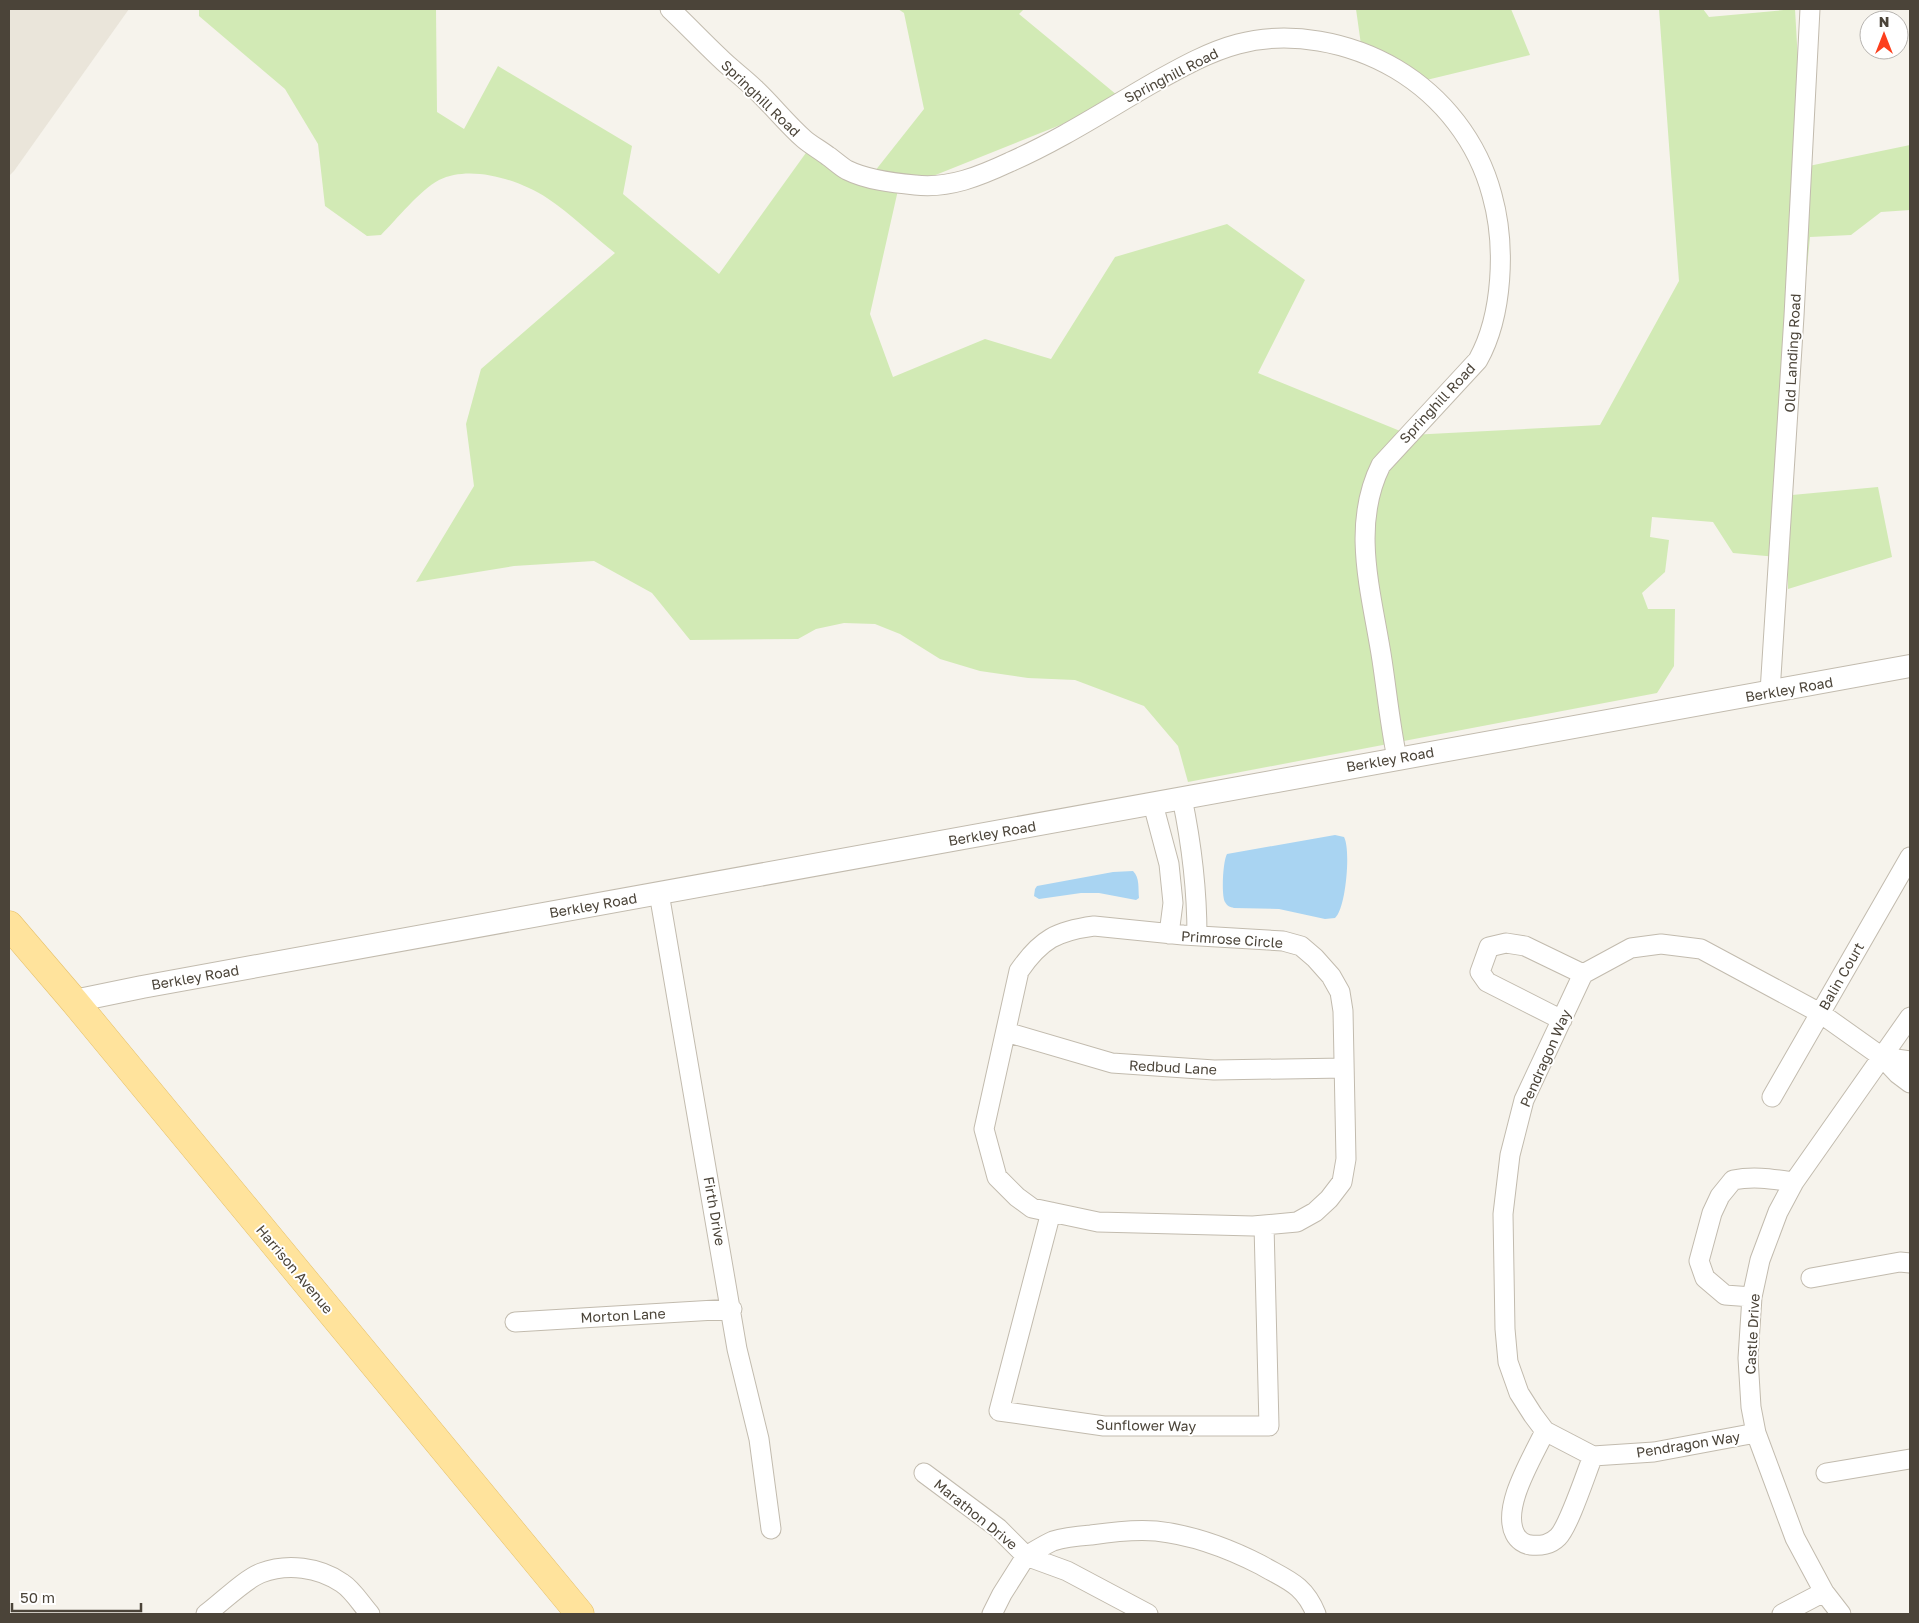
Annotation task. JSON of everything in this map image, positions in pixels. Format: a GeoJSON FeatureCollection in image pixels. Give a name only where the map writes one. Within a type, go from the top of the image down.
{"type":"FeatureCollection","features":[{"type":"Feature","properties":{"kind":"main road","name":"Harrison Avenue"},"geometry":{"type":"LineString","coordinates":[[9,925],[74,1001],[573,1612]]}},
{"type":"Feature","properties":{"kind":"street","name":"Springhill Road"},"geometry":{"type":"LineString","coordinates":[[670,9],[722,60],[752,86],[805,140],[847,170],[880,180],[919,186],[951,183],[974,178],[1051,143],[1184,66],[1241,43],[1262,40],[1305,39],[1344,47],[1370,55],[1403,73],[1421,86],[1449,114],[1473,146],[1489,184],[1499,225],[1498,283],[1493,323],[1487,344],[1478,360],[1381,465],[1372,483],[1367,502],[1365,521],[1366,562],[1390,724],[1397,758]]}},
{"type":"Feature","properties":{"kind":"street","name":"Old Landing Road"},"geometry":{"type":"LineString","coordinates":[[1770,692],[1794,316],[1810,11]]}},
{"type":"Feature","properties":{"kind":"street","name":"Berkley Road"},"geometry":{"type":"LineString","coordinates":[[74,1001],[162,983],[1910,666]]}},
{"type":"Feature","properties":{"kind":"street"},"geometry":{"type":"LineString","coordinates":[[1182,798],[1190,837],[1197,891],[1197,936]]}},
{"type":"Feature","properties":{"kind":"street"},"geometry":{"type":"LineString","coordinates":[[1153,804],[1169,864],[1173,902],[1169,934]]}},
{"type":"Feature","properties":{"kind":"street","name":"Balin Court"},"geometry":{"type":"LineString","coordinates":[[1772,1097],[1910,857]]}},
{"type":"Feature","properties":{"kind":"street","name":"Firth Drive"},"geometry":{"type":"LineString","coordinates":[[659,893],[732,1309],[737,1349],[759,1439],[771,1529]]}},
{"type":"Feature","properties":{"kind":"street","name":"Primrose Circle"},"geometry":{"type":"LineString","coordinates":[[1094,926],[1169,934],[1283,941],[1301,946],[1331,976],[1340,992],[1343,1011],[1346,1159],[1342,1182],[1329,1199],[1315,1212],[1297,1222],[1253,1226],[1098,1222],[1032,1208],[1017,1197],[997,1177],[984,1129],[1019,971],[1031,954],[1046,940],[1070,929],[1094,926]]}},
{"type":"Feature","properties":{"kind":"street"},"geometry":{"type":"LineString","coordinates":[[1562,1020],[1487,982],[1480,972],[1488,947],[1506,943],[1525,946],[1583,974],[1631,948],[1661,944],[1701,949],[1820,1013],[1882,1057],[1898,1074],[1910,1083]]}},
{"type":"Feature","properties":{"kind":"street","name":"Pendragon Way"},"geometry":{"type":"LineString","coordinates":[[1583,974],[1524,1100],[1510,1155],[1503,1214],[1505,1329],[1508,1362],[1519,1393],[1545,1431],[1593,1456],[1654,1452],[1756,1433]]}},
{"type":"Feature","properties":{"kind":"street","name":"Castle Drive"},"geometry":{"type":"LineString","coordinates":[[1840,1614],[1824,1592],[1795,1538],[1756,1433],[1751,1407],[1748,1358],[1752,1297],[1763,1252],[1778,1212],[1794,1182],[1910,1017]]}},
{"type":"Feature","properties":{"kind":"street","name":"Redbud Lane"},"geometry":{"type":"LineString","coordinates":[[1006,1032],[1112,1063],[1214,1070],[1344,1068]]}},
{"type":"Feature","properties":{"kind":"street"},"geometry":{"type":"LineString","coordinates":[[1882,1057],[1910,1061]]}},
{"type":"Feature","properties":{"kind":"street"},"geometry":{"type":"LineString","coordinates":[[1752,1297],[1725,1295],[1705,1278],[1699,1261],[1712,1213],[1720,1196],[1733,1180],[1751,1177],[1794,1182]]}},
{"type":"Feature","properties":{"kind":"street","name":"Sunflower Way"},"geometry":{"type":"LineString","coordinates":[[1051,1212],[999,1411],[1104,1426],[1269,1426],[1264,1225]]}},
{"type":"Feature","properties":{"kind":"street"},"geometry":{"type":"LineString","coordinates":[[1811,1278],[1900,1262],[1910,1263]]}},
{"type":"Feature","properties":{"kind":"street","name":"Morton Lane"},"geometry":{"type":"LineString","coordinates":[[515,1322],[732,1309]]}},
{"type":"Feature","properties":{"kind":"street"},"geometry":{"type":"LineString","coordinates":[[1545,1431],[1515,1496],[1511,1510],[1510,1523],[1516,1537],[1525,1544],[1539,1545],[1550,1543],[1560,1536],[1593,1456]]}},
{"type":"Feature","properties":{"kind":"street"},"geometry":{"type":"LineString","coordinates":[[1826,1473],[1910,1459]]}},
{"type":"Feature","properties":{"kind":"street","name":"Marathon Drive"},"geometry":{"type":"LineString","coordinates":[[924,1473],[998,1528],[1026,1556],[1067,1571],[1148,1614]]}},
{"type":"Feature","properties":{"kind":"street","name":"Marathon Drive"},"geometry":{"type":"LineString","coordinates":[[992,1614],[1026,1556],[1053,1541],[1111,1532],[1154,1531],[1202,1540],[1243,1555],[1296,1585],[1310,1599],[1316,1614]]}},
{"type":"Feature","properties":{"kind":"street"},"geometry":{"type":"LineString","coordinates":[[206,1614],[260,1573],[284,1567],[296,1567],[322,1572],[343,1583],[370,1614]]}},
{"type":"Feature","properties":{"kind":"street"},"geometry":{"type":"LineString","coordinates":[[1782,1614],[1824,1592]]}},
{"type":"Feature","properties":{"kind":"shaded area"},"geometry":{"type":"Polygon","coordinates":[[[9,9],[129,9],[9,176],[9,9]]]}},
{"type":"Feature","properties":{"kind":"green space"},"geometry":{"type":"Polygon","coordinates":[[[199,9],[436,9],[437,112],[464,129],[498,66],[632,146],[623,194],[719,274],[808,150],[871,176],[924,109],[904,13],[898,9],[1024,9],[1019,14],[1123,100],[898,190],[870,314],[893,377],[985,339],[1051,359],[1115,257],[1227,224],[1305,280],[1258,373],[1410,435],[1600,425],[1679,281],[1659,9],[1703,9],[1709,17],[1795,9],[1804,167],[1910,145],[1910,210],[1881,212],[1851,235],[1810,237],[1805,287],[1792,495],[1878,487],[1892,557],[1788,589],[1788,558],[1733,553],[1713,522],[1652,517],[1650,537],[1669,540],[1665,572],[1642,593],[1648,609],[1675,609],[1674,666],[1657,693],[1188,782],[1178,746],[1144,706],[1075,680],[1028,678],[980,671],[940,659],[900,634],[875,624],[844,623],[816,629],[798,639],[690,640],[652,593],[594,561],[514,566],[416,582],[474,486],[466,424],[481,369],[615,253],[564,211],[536,191],[509,180],[480,174],[452,175],[439,180],[416,198],[381,235],[367,236],[325,206],[318,144],[285,89],[199,16],[199,9]]]}},
{"type":"Feature","properties":{"kind":"green space"},"geometry":{"type":"Polygon","coordinates":[[[1356,9],[1511,9],[1530,55],[1414,83],[1362,52],[1356,9]]]}},
{"type":"Feature","properties":{"kind":"water"},"geometry":{"type":"Polygon","coordinates":[[[1335,835],[1344,837],[1347,866],[1345,892],[1339,912],[1335,918],[1325,919],[1279,909],[1234,908],[1226,903],[1223,892],[1223,878],[1227,854],[1335,835]]]}},
{"type":"Feature","properties":{"kind":"water"},"geometry":{"type":"Polygon","coordinates":[[[1133,871],[1138,883],[1139,898],[1136,900],[1099,893],[1081,893],[1039,899],[1034,896],[1037,886],[1113,872],[1133,871]]]}}]}
